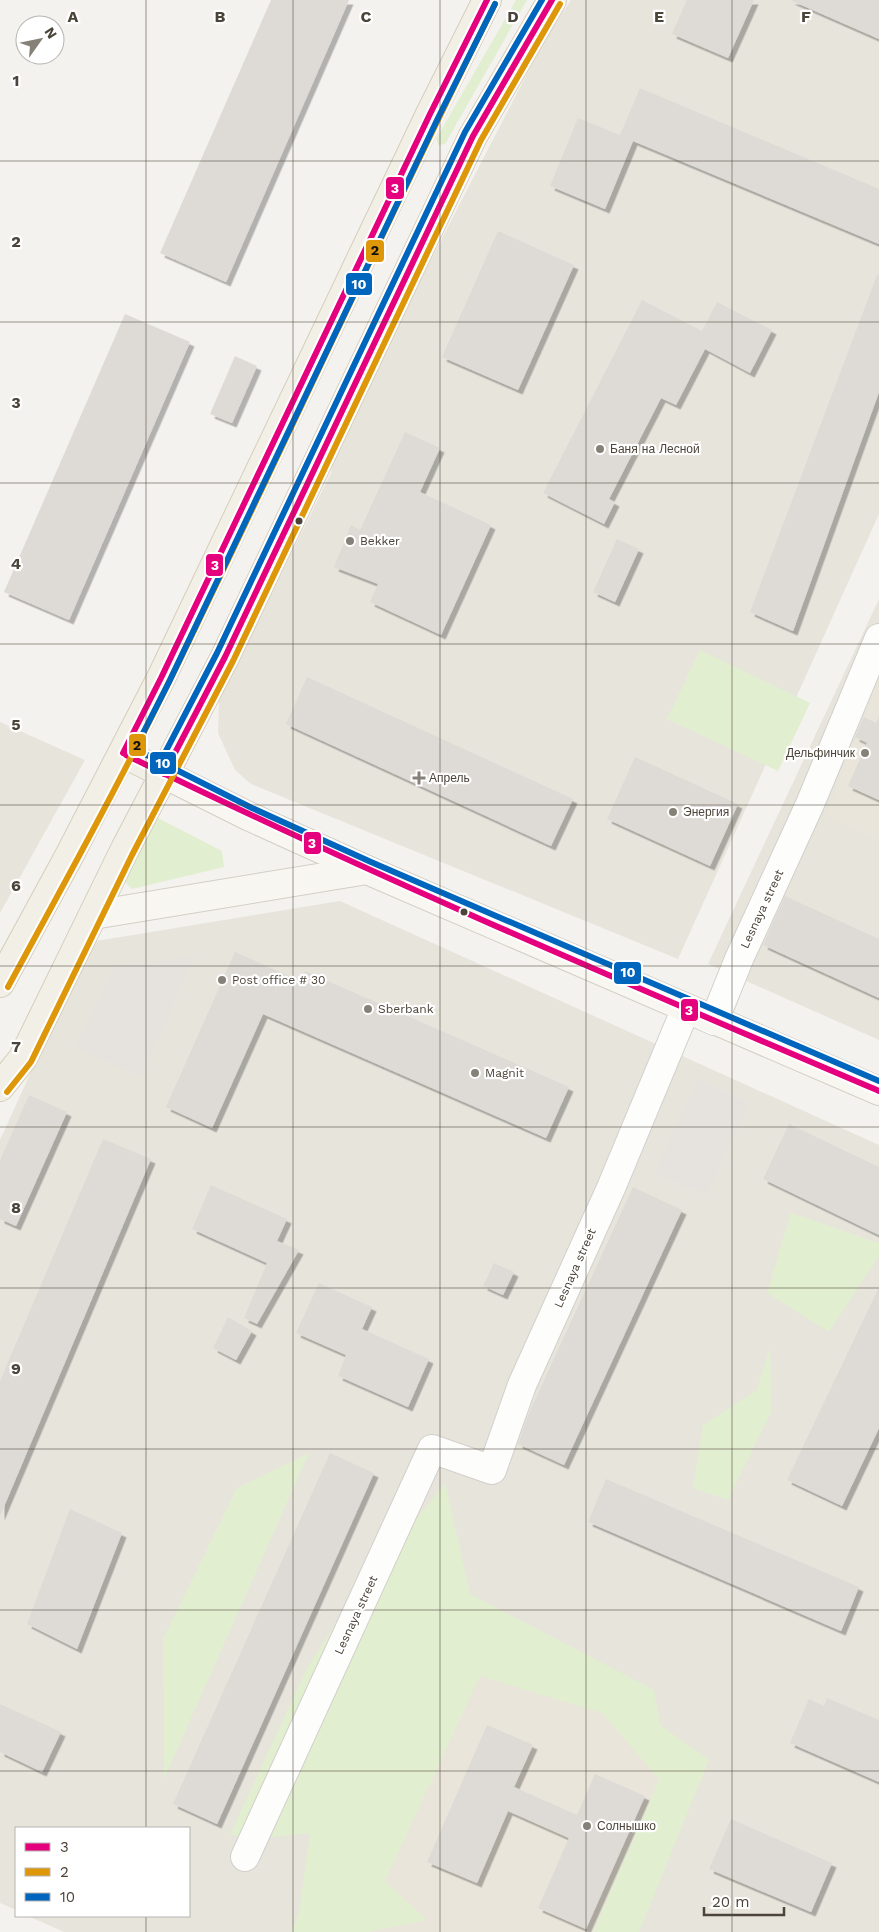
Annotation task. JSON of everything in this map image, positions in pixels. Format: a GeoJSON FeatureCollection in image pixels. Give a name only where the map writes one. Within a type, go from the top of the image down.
{"type":"FeatureCollection","features":[{"type":"Feature","properties":{"kind":"main road"},"geometry":{"type":"LineString","coordinates":[[0,983],[161,678],[430,114],[487,0]]}},
{"type":"Feature","properties":{"kind":"main road"},"geometry":{"type":"LineString","coordinates":[[0,1087],[23,1058],[124,851],[225,658],[473,136],[552,0]]}},
{"type":"Feature","properties":{"kind":"main road"},"geometry":{"type":"LineString","coordinates":[[123,753],[248,816],[367,870],[686,1008]]}},
{"type":"Feature","properties":{"kind":"main road"},"geometry":{"type":"LineString","coordinates":[[93,915],[367,870]]}},
{"type":"Feature","properties":{"kind":"main road"},"geometry":{"type":"LineString","coordinates":[[714,1021],[879,1091]]}},
{"type":"Feature","properties":{"kind":"street","name":"Lesnaya street"},"geometry":{"type":"LineString","coordinates":[[714,1021],[739,959],[810,804],[878,644]]}},
{"type":"Feature","properties":{"kind":"street","name":"Lesnaya street"},"geometry":{"type":"LineString","coordinates":[[245,1857],[432,1449],[492,1470],[522,1385],[612,1188],[686,1008]]}},
{"type":"Feature","properties":{"kind":"street"},"geometry":{"type":"LineString","coordinates":[[686,1008],[714,1021]]}},
{"type":"Feature","properties":{"kind":"shaded area"},"geometry":{"type":"Polygon","coordinates":[[[571,0],[879,0],[879,514],[678,959],[251,784],[235,770],[218,733],[219,700],[331,473],[333,449],[546,37],[571,0]]]}},
{"type":"Feature","properties":{"kind":"shaded area"},"geometry":{"type":"Polygon","coordinates":[[[879,599],[879,1040],[708,964],[879,599]]]}},
{"type":"Feature","properties":{"kind":"shaded area","name":"Дельфинчик"},"geometry":{"type":"Polygon","coordinates":[[[879,687],[879,840],[826,815],[874,690],[879,687]]]}},
{"type":"Feature","properties":{"kind":"shaded area"},"geometry":{"type":"Polygon","coordinates":[[[0,722],[85,760],[0,913],[0,722]]]}},
{"type":"Feature","properties":{"kind":"shaded area"},"geometry":{"type":"Polygon","coordinates":[[[340,901],[879,1145],[879,1932],[64,1932],[30,1917],[190,1917],[190,1827],[15,1827],[15,1910],[0,1903],[0,1140],[90,942],[340,901]]]}},
{"type":"Feature","properties":{"kind":"shaded area"},"geometry":{"type":"Polygon","coordinates":[[[195,956],[141,1077],[76,1048],[114,967],[195,956]]]}},
{"type":"Feature","properties":{"kind":"shaded area"},"geometry":{"type":"Polygon","coordinates":[[[698,1079],[750,1103],[706,1196],[655,1172],[698,1079]]]}},
{"type":"Feature","properties":{"kind":"shaded area"},"geometry":{"type":"Polygon","coordinates":[[[462,1630],[695,1759],[614,1932],[322,1932],[462,1630]]]}},
{"type":"Feature","properties":{"kind":"green space"},"geometry":{"type":"Polygon","coordinates":[[[516,0],[527,0],[445,144],[438,145],[436,139],[516,0]]]}},
{"type":"Feature","properties":{"kind":"green space"},"geometry":{"type":"Polygon","coordinates":[[[700,650],[810,703],[778,771],[667,719],[700,650]]]}},
{"type":"Feature","properties":{"kind":"green space"},"geometry":{"type":"Polygon","coordinates":[[[158,818],[222,851],[224,867],[132,889],[119,876],[142,828],[158,818]]]}},
{"type":"Feature","properties":{"kind":"green space"},"geometry":{"type":"Polygon","coordinates":[[[791,1213],[879,1243],[879,1256],[829,1332],[767,1293],[791,1213]]]}},
{"type":"Feature","properties":{"kind":"green space"},"geometry":{"type":"Polygon","coordinates":[[[770,1347],[771,1412],[728,1500],[693,1488],[703,1425],[757,1390],[770,1347]]]}},
{"type":"Feature","properties":{"kind":"green space"},"geometry":{"type":"Polygon","coordinates":[[[309,1453],[164,1779],[163,1639],[237,1488],[309,1453]]]}},
{"type":"Feature","properties":{"kind":"green space"},"geometry":{"type":"Polygon","coordinates":[[[445,1483],[470,1594],[654,1690],[660,1725],[709,1760],[639,1932],[593,1932],[659,1779],[602,1713],[480,1676],[385,1881],[427,1920],[369,1932],[292,1932],[299,1912],[310,1833],[274,1837],[230,1835],[306,1670],[346,1607],[445,1483]]]}},
{"type":"Feature","properties":{"kind":"building"},"geometry":{"type":"Polygon","coordinates":[[[271,0],[349,0],[226,282],[160,253],[271,0]]]}},
{"type":"Feature","properties":{"kind":"building"},"geometry":{"type":"Polygon","coordinates":[[[687,0],[754,0],[728,58],[672,34],[687,0]]]}},
{"type":"Feature","properties":{"kind":"building"},"geometry":{"type":"Polygon","coordinates":[[[790,0],[879,0],[879,39],[790,0]]]}},
{"type":"Feature","properties":{"kind":"building"},"geometry":{"type":"Polygon","coordinates":[[[640,88],[879,189],[879,244],[633,141],[605,209],[550,186],[578,118],[620,135],[640,88]]]}},
{"type":"Feature","properties":{"kind":"building"},"geometry":{"type":"Polygon","coordinates":[[[498,231],[574,265],[518,390],[442,357],[498,231]]]}},
{"type":"Feature","properties":{"kind":"building"},"geometry":{"type":"Polygon","coordinates":[[[877,275],[879,275],[879,392],[793,631],[750,612],[877,275]]]}},
{"type":"Feature","properties":{"kind":"building","name":"Баня на Лесной"},"geometry":{"type":"Polygon","coordinates":[[[642,300],[702,331],[717,302],[772,330],[750,373],[705,349],[676,405],[661,398],[609,499],[615,502],[604,524],[543,493],[642,300]]]}},
{"type":"Feature","properties":{"kind":"building"},"geometry":{"type":"Polygon","coordinates":[[[125,314],[190,342],[69,620],[4,592],[125,314]]]}},
{"type":"Feature","properties":{"kind":"building"},"geometry":{"type":"Polygon","coordinates":[[[235,356],[257,366],[232,423],[210,414],[235,356]]]}},
{"type":"Feature","properties":{"kind":"building"},"geometry":{"type":"Polygon","coordinates":[[[405,432],[440,448],[420,492],[491,525],[441,635],[370,602],[378,584],[334,567],[351,525],[360,530],[405,432]]]}},
{"type":"Feature","properties":{"kind":"building"},"geometry":{"type":"Polygon","coordinates":[[[617,539],[639,549],[615,602],[593,592],[617,539]]]}},
{"type":"Feature","properties":{"kind":"building"},"geometry":{"type":"Polygon","coordinates":[[[307,677],[573,799],[551,846],[286,724],[307,677]]]}},
{"type":"Feature","properties":{"kind":"building"},"geometry":{"type":"Polygon","coordinates":[[[879,716],[879,800],[848,786],[867,743],[855,737],[864,717],[876,723],[879,716]]]}},
{"type":"Feature","properties":{"kind":"building","name":"Энергия"},"geometry":{"type":"Polygon","coordinates":[[[635,757],[738,804],[710,866],[607,819],[635,757]]]}},
{"type":"Feature","properties":{"kind":"building"},"geometry":{"type":"Polygon","coordinates":[[[785,896],[879,939],[879,998],[763,945],[785,896]]]}},
{"type":"Feature","properties":{"kind":"building"},"geometry":{"type":"Polygon","coordinates":[[[235,952],[300,981],[305,971],[569,1087],[546,1138],[263,1014],[212,1128],[166,1107],[235,952]]]}},
{"type":"Feature","properties":{"kind":"building"},"geometry":{"type":"Polygon","coordinates":[[[29,1095],[67,1112],[16,1226],[0,1219],[0,1160],[29,1095]]]}},
{"type":"Feature","properties":{"kind":"building"},"geometry":{"type":"Polygon","coordinates":[[[789,1124],[879,1167],[879,1235],[763,1179],[789,1124]]]}},
{"type":"Feature","properties":{"kind":"building"},"geometry":{"type":"Polygon","coordinates":[[[103,1139],[151,1159],[0,1516],[0,1381],[103,1139]]]}},
{"type":"Feature","properties":{"kind":"building"},"geometry":{"type":"Polygon","coordinates":[[[211,1185],[287,1219],[277,1241],[299,1250],[257,1324],[244,1318],[267,1263],[192,1229],[211,1185]]]}},
{"type":"Feature","properties":{"kind":"building"},"geometry":{"type":"Polygon","coordinates":[[[633,1187],[682,1210],[564,1465],[518,1444],[529,1413],[633,1187]]]}},
{"type":"Feature","properties":{"kind":"building"},"geometry":{"type":"Polygon","coordinates":[[[494,1263],[514,1272],[503,1295],[483,1286],[494,1263]]]}},
{"type":"Feature","properties":{"kind":"building"},"geometry":{"type":"Polygon","coordinates":[[[319,1283],[372,1307],[362,1329],[429,1359],[408,1407],[338,1376],[346,1355],[296,1333],[319,1283]]]}},
{"type":"Feature","properties":{"kind":"building"},"geometry":{"type":"Polygon","coordinates":[[[879,1287],[879,1428],[842,1506],[787,1480],[879,1287]]]}},
{"type":"Feature","properties":{"kind":"building"},"geometry":{"type":"Polygon","coordinates":[[[228,1317],[252,1331],[236,1360],[213,1348],[228,1317]]]}},
{"type":"Feature","properties":{"kind":"building"},"geometry":{"type":"Polygon","coordinates":[[[330,1453],[374,1473],[217,1824],[173,1804],[330,1453]]]}},
{"type":"Feature","properties":{"kind":"building"},"geometry":{"type":"Polygon","coordinates":[[[606,1479],[859,1587],[841,1631],[588,1522],[606,1479]]]}},
{"type":"Feature","properties":{"kind":"building"},"geometry":{"type":"Polygon","coordinates":[[[70,1509],[122,1533],[77,1649],[27,1624],[70,1509]]]}},
{"type":"Feature","properties":{"kind":"building"},"geometry":{"type":"Polygon","coordinates":[[[827,1698],[879,1720],[879,1782],[790,1743],[809,1699],[824,1706],[827,1698]]]}},
{"type":"Feature","properties":{"kind":"building"},"geometry":{"type":"Polygon","coordinates":[[[0,1704],[61,1732],[42,1772],[0,1752],[0,1704]]]}},
{"type":"Feature","properties":{"kind":"building","name":"Солнышко"},"geometry":{"type":"Polygon","coordinates":[[[487,1725],[533,1745],[514,1787],[577,1815],[595,1774],[645,1796],[586,1929],[538,1908],[569,1838],[508,1811],[477,1883],[427,1862],[487,1725]]]}},
{"type":"Feature","properties":{"kind":"building"},"geometry":{"type":"Polygon","coordinates":[[[731,1819],[832,1863],[811,1912],[709,1869],[731,1819]]]}},
{"type":"Feature","properties":{"kind":"transit line","name":"3"},"geometry":{"type":"LineString","coordinates":[[123,753],[161,678],[430,114],[487,0]]}},
{"type":"Feature","properties":{"kind":"transit line","name":"10"},"geometry":{"type":"LineString","coordinates":[[156,770],[217,653],[465,132],[542,0]]}},
{"type":"Feature","properties":{"kind":"transit line","name":"3"},"geometry":{"type":"LineString","coordinates":[[164,774],[225,657],[473,136],[552,0]]}},
{"type":"Feature","properties":{"kind":"transit line","name":"2"},"geometry":{"type":"LineString","coordinates":[[8,987],[151,719],[412,172],[495,4]]}},
{"type":"Feature","properties":{"kind":"transit line","name":"10"},"geometry":{"type":"LineString","coordinates":[[495,4],[438,118],[169,682],[135,749],[252,808],[371,862],[879,1081]]}},
{"type":"Feature","properties":{"kind":"transit line","name":"2"},"geometry":{"type":"LineString","coordinates":[[7,1092],[31,1062],[132,855],[233,661],[481,140],[560,4]]}},
{"type":"Feature","properties":{"kind":"transit line","name":"3"},"geometry":{"type":"LineString","coordinates":[[126,755],[406,886],[879,1091]]}},
{"type":"Feature","properties":{"kind":"place","name":"Баня на Лесной"},"geometry":{"type":"Point","coordinates":[600,449]}},
{"type":"Feature","properties":{"kind":"place","name":"Bekker"},"geometry":{"type":"Point","coordinates":[350,541]}},
{"type":"Feature","properties":{"kind":"place","name":"Дельфинчик"},"geometry":{"type":"Point","coordinates":[865,753]}},
{"type":"Feature","properties":{"kind":"place","name":"Апрель"},"geometry":{"type":"Point","coordinates":[419,778]}},
{"type":"Feature","properties":{"kind":"place","name":"Энергия"},"geometry":{"type":"Point","coordinates":[673,812]}},
{"type":"Feature","properties":{"kind":"place","name":"Post office # 30"},"geometry":{"type":"Point","coordinates":[222,980]}},
{"type":"Feature","properties":{"kind":"place","name":"Sberbank"},"geometry":{"type":"Point","coordinates":[368,1009]}},
{"type":"Feature","properties":{"kind":"place","name":"Magnit"},"geometry":{"type":"Point","coordinates":[475,1073]}},
{"type":"Feature","properties":{"kind":"place","name":"Солнышко"},"geometry":{"type":"Point","coordinates":[587,1826]}}]}
